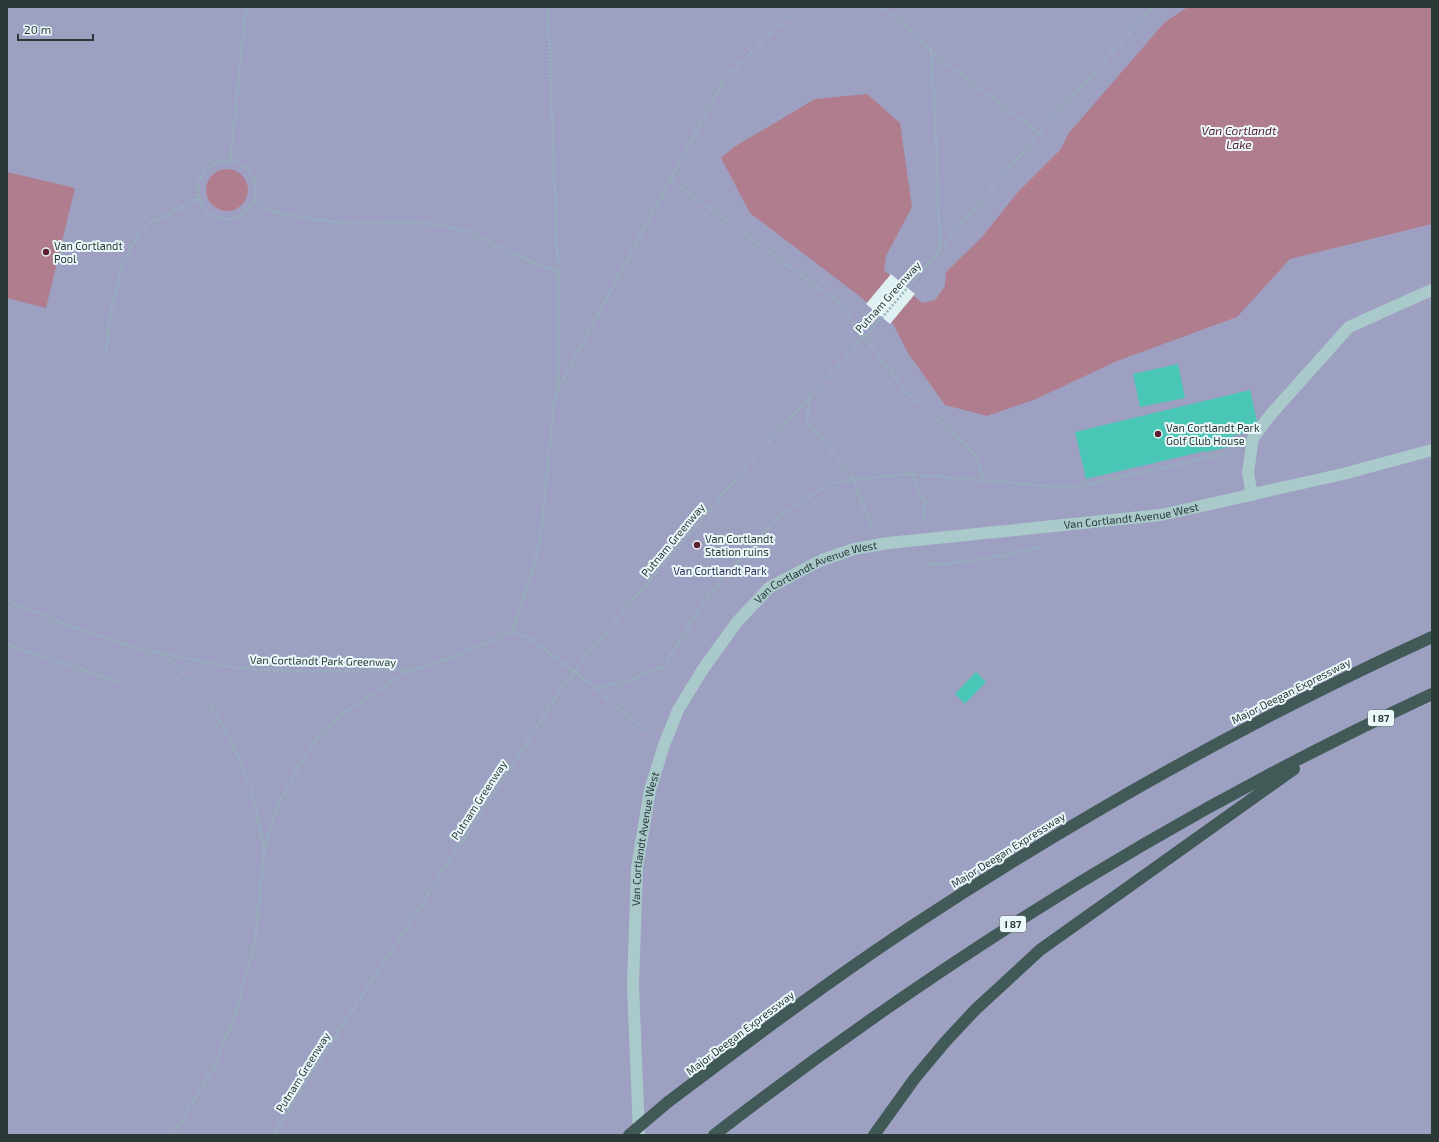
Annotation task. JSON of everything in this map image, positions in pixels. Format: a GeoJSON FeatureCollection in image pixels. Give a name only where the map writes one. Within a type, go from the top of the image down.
{"type":"FeatureCollection","features":[{"type":"Feature","properties":{"kind":"highway","name":"Major Deegan Expressway"},"geometry":{"type":"LineString","coordinates":[[629,1135],[668,1102],[844,972],[914,925],[1064,830],[1140,785],[1222,741],[1323,688],[1432,636]]}},
{"type":"Feature","properties":{"kind":"highway","name":"I 87"},"geometry":{"type":"LineString","coordinates":[[714,1135],[790,1077],[857,1029],[936,973],[1007,927],[1091,876],[1249,785],[1330,743],[1432,694]]}},
{"type":"Feature","properties":{"kind":"highway"},"geometry":{"type":"LineString","coordinates":[[874,1135],[915,1078],[946,1041],[975,1010],[1040,950],[1330,743]]}},
{"type":"Feature","properties":{"kind":"street"},"geometry":{"type":"LineString","coordinates":[[1252,495],[1248,473],[1253,438],[1272,413],[1349,327],[1432,290]]}},
{"type":"Feature","properties":{"kind":"street","name":"Van Cortlandt Avenue West"},"geometry":{"type":"LineString","coordinates":[[639,1135],[633,984],[637,868],[650,790],[664,745],[678,710],[702,670],[737,622],[770,587],[822,560],[854,549],[878,545],[1161,515],[1342,474],[1432,450]]}},
{"type":"Feature","properties":{"kind":"path"},"geometry":{"type":"LineString","coordinates":[[230,162],[246,7]]}},
{"type":"Feature","properties":{"kind":"path"},"geometry":{"type":"LineString","coordinates":[[548,7],[558,273],[558,389]]}},
{"type":"Feature","properties":{"kind":"path"},"geometry":{"type":"LineString","coordinates":[[649,732],[609,701],[596,688],[529,638],[513,631],[540,543],[554,404],[558,389],[726,78],[798,7]]}},
{"type":"Feature","properties":{"kind":"path"},"geometry":{"type":"LineString","coordinates":[[882,7],[917,34],[930,51],[1039,133]]}},
{"type":"Feature","properties":{"kind":"path","name":"Putnam Greenway"},"geometry":{"type":"LineString","coordinates":[[274,1135],[298,1094],[560,691],[589,652],[750,462],[881,319],[1039,133],[1153,7]]}},
{"type":"Feature","properties":{"kind":"path"},"geometry":{"type":"LineString","coordinates":[[930,51],[935,115],[940,250]]}},
{"type":"Feature","properties":{"kind":"path"},"geometry":{"type":"LineString","coordinates":[[225,161],[235,162],[248,169],[254,177],[256,185],[256,195],[254,201],[247,212],[236,218],[226,220],[217,218],[208,212],[201,203],[200,198],[198,190],[200,180],[204,172],[212,165],[225,161]]}},
{"type":"Feature","properties":{"kind":"path"},"geometry":{"type":"LineString","coordinates":[[671,180],[839,303],[907,393],[968,446],[978,459],[983,480]]}},
{"type":"Feature","properties":{"kind":"path"},"geometry":{"type":"LineString","coordinates":[[106,353],[110,316],[117,286],[127,256],[140,234],[153,222],[200,198]]}},
{"type":"Feature","properties":{"kind":"path"},"geometry":{"type":"LineString","coordinates":[[254,201],[264,208],[278,213],[311,219],[356,224],[402,222],[444,225],[472,233],[503,249],[558,273]]}},
{"type":"Feature","properties":{"kind":"path"},"geometry":{"type":"LineString","coordinates":[[810,396],[807,420],[854,479],[878,545]]}},
{"type":"Feature","properties":{"kind":"path"},"geometry":{"type":"LineString","coordinates":[[596,688],[628,681],[664,666],[710,593],[778,517],[829,484],[854,479],[910,474],[1047,486],[1076,487],[1235,452],[1253,438]]}},
{"type":"Feature","properties":{"kind":"path"},"geometry":{"type":"LineString","coordinates":[[910,474],[925,503]]}},
{"type":"Feature","properties":{"kind":"path","name":"Van Cortlandt Park Greenway"},"geometry":{"type":"LineString","coordinates":[[7,601],[67,625],[139,649],[225,666],[265,670],[409,670],[449,659],[513,631]]}},
{"type":"Feature","properties":{"kind":"path"},"geometry":{"type":"LineString","coordinates":[[7,644],[121,682]]}},
{"type":"Feature","properties":{"kind":"path"},"geometry":{"type":"LineString","coordinates":[[165,654],[209,703],[232,740],[252,790],[264,850]]}},
{"type":"Feature","properties":{"kind":"path","name":"Van Cortlandt Park Greenway"},"geometry":{"type":"LineString","coordinates":[[173,1135],[214,1067],[237,1009],[255,941],[264,850],[276,808],[301,763],[320,734],[342,714],[409,670]]}},
{"type":"Feature","properties":{"kind":"green space","name":"Van Cortlandt Park"},"geometry":{"type":"Polygon","coordinates":[[[7,7],[1432,7],[1432,1135],[7,1135],[7,7]]]}},
{"type":"Feature","properties":{"kind":"water","name":"Van Cortlandt Lake"},"geometry":{"type":"Polygon","coordinates":[[[1188,7],[1432,7],[1432,224],[1290,259],[1237,317],[1117,361],[1036,399],[987,416],[945,405],[908,353],[893,324],[858,295],[750,213],[721,158],[734,147],[815,99],[867,94],[900,123],[912,207],[886,256],[884,270],[922,303],[935,300],[945,286],[946,272],[982,237],[1017,193],[1061,149],[1068,134],[1165,22],[1188,7]]]}},
{"type":"Feature","properties":{"kind":"water"},"geometry":{"type":"Polygon","coordinates":[[[227,169],[242,175],[248,190],[242,205],[227,211],[212,205],[206,190],[212,175],[227,169]]]}},
{"type":"Feature","properties":{"kind":"water"},"geometry":{"type":"Polygon","coordinates":[[[7,172],[75,188],[46,308],[7,298],[7,172]]]}},
{"type":"Feature","properties":{"kind":"pier"},"geometry":{"type":"Polygon","coordinates":[[[891,274],[915,294],[890,324],[866,304],[891,274]]]}},
{"type":"Feature","properties":{"kind":"building"},"geometry":{"type":"Polygon","coordinates":[[[1178,364],[1185,398],[1140,407],[1133,374],[1178,364]]]}},
{"type":"Feature","properties":{"kind":"building","name":"Van Cortlandt Park Golf Club House"},"geometry":{"type":"Polygon","coordinates":[[[1250,390],[1258,426],[1252,428],[1253,431],[1232,436],[1234,441],[1228,442],[1229,447],[1205,451],[1086,479],[1075,432],[1250,390]]]}},
{"type":"Feature","properties":{"kind":"building"},"geometry":{"type":"Polygon","coordinates":[[[976,672],[986,682],[965,704],[955,694],[976,672]]]}},
{"type":"Feature","properties":{"kind":"place","name":"Van Cortlandt Pool"},"geometry":{"type":"Point","coordinates":[46,252]}},
{"type":"Feature","properties":{"kind":"place","name":"Van Cortlandt Park Golf Club House"},"geometry":{"type":"Point","coordinates":[1158,434]}},
{"type":"Feature","properties":{"kind":"place","name":"Van Cortlandt Station ruins"},"geometry":{"type":"Point","coordinates":[697,545]}}]}
